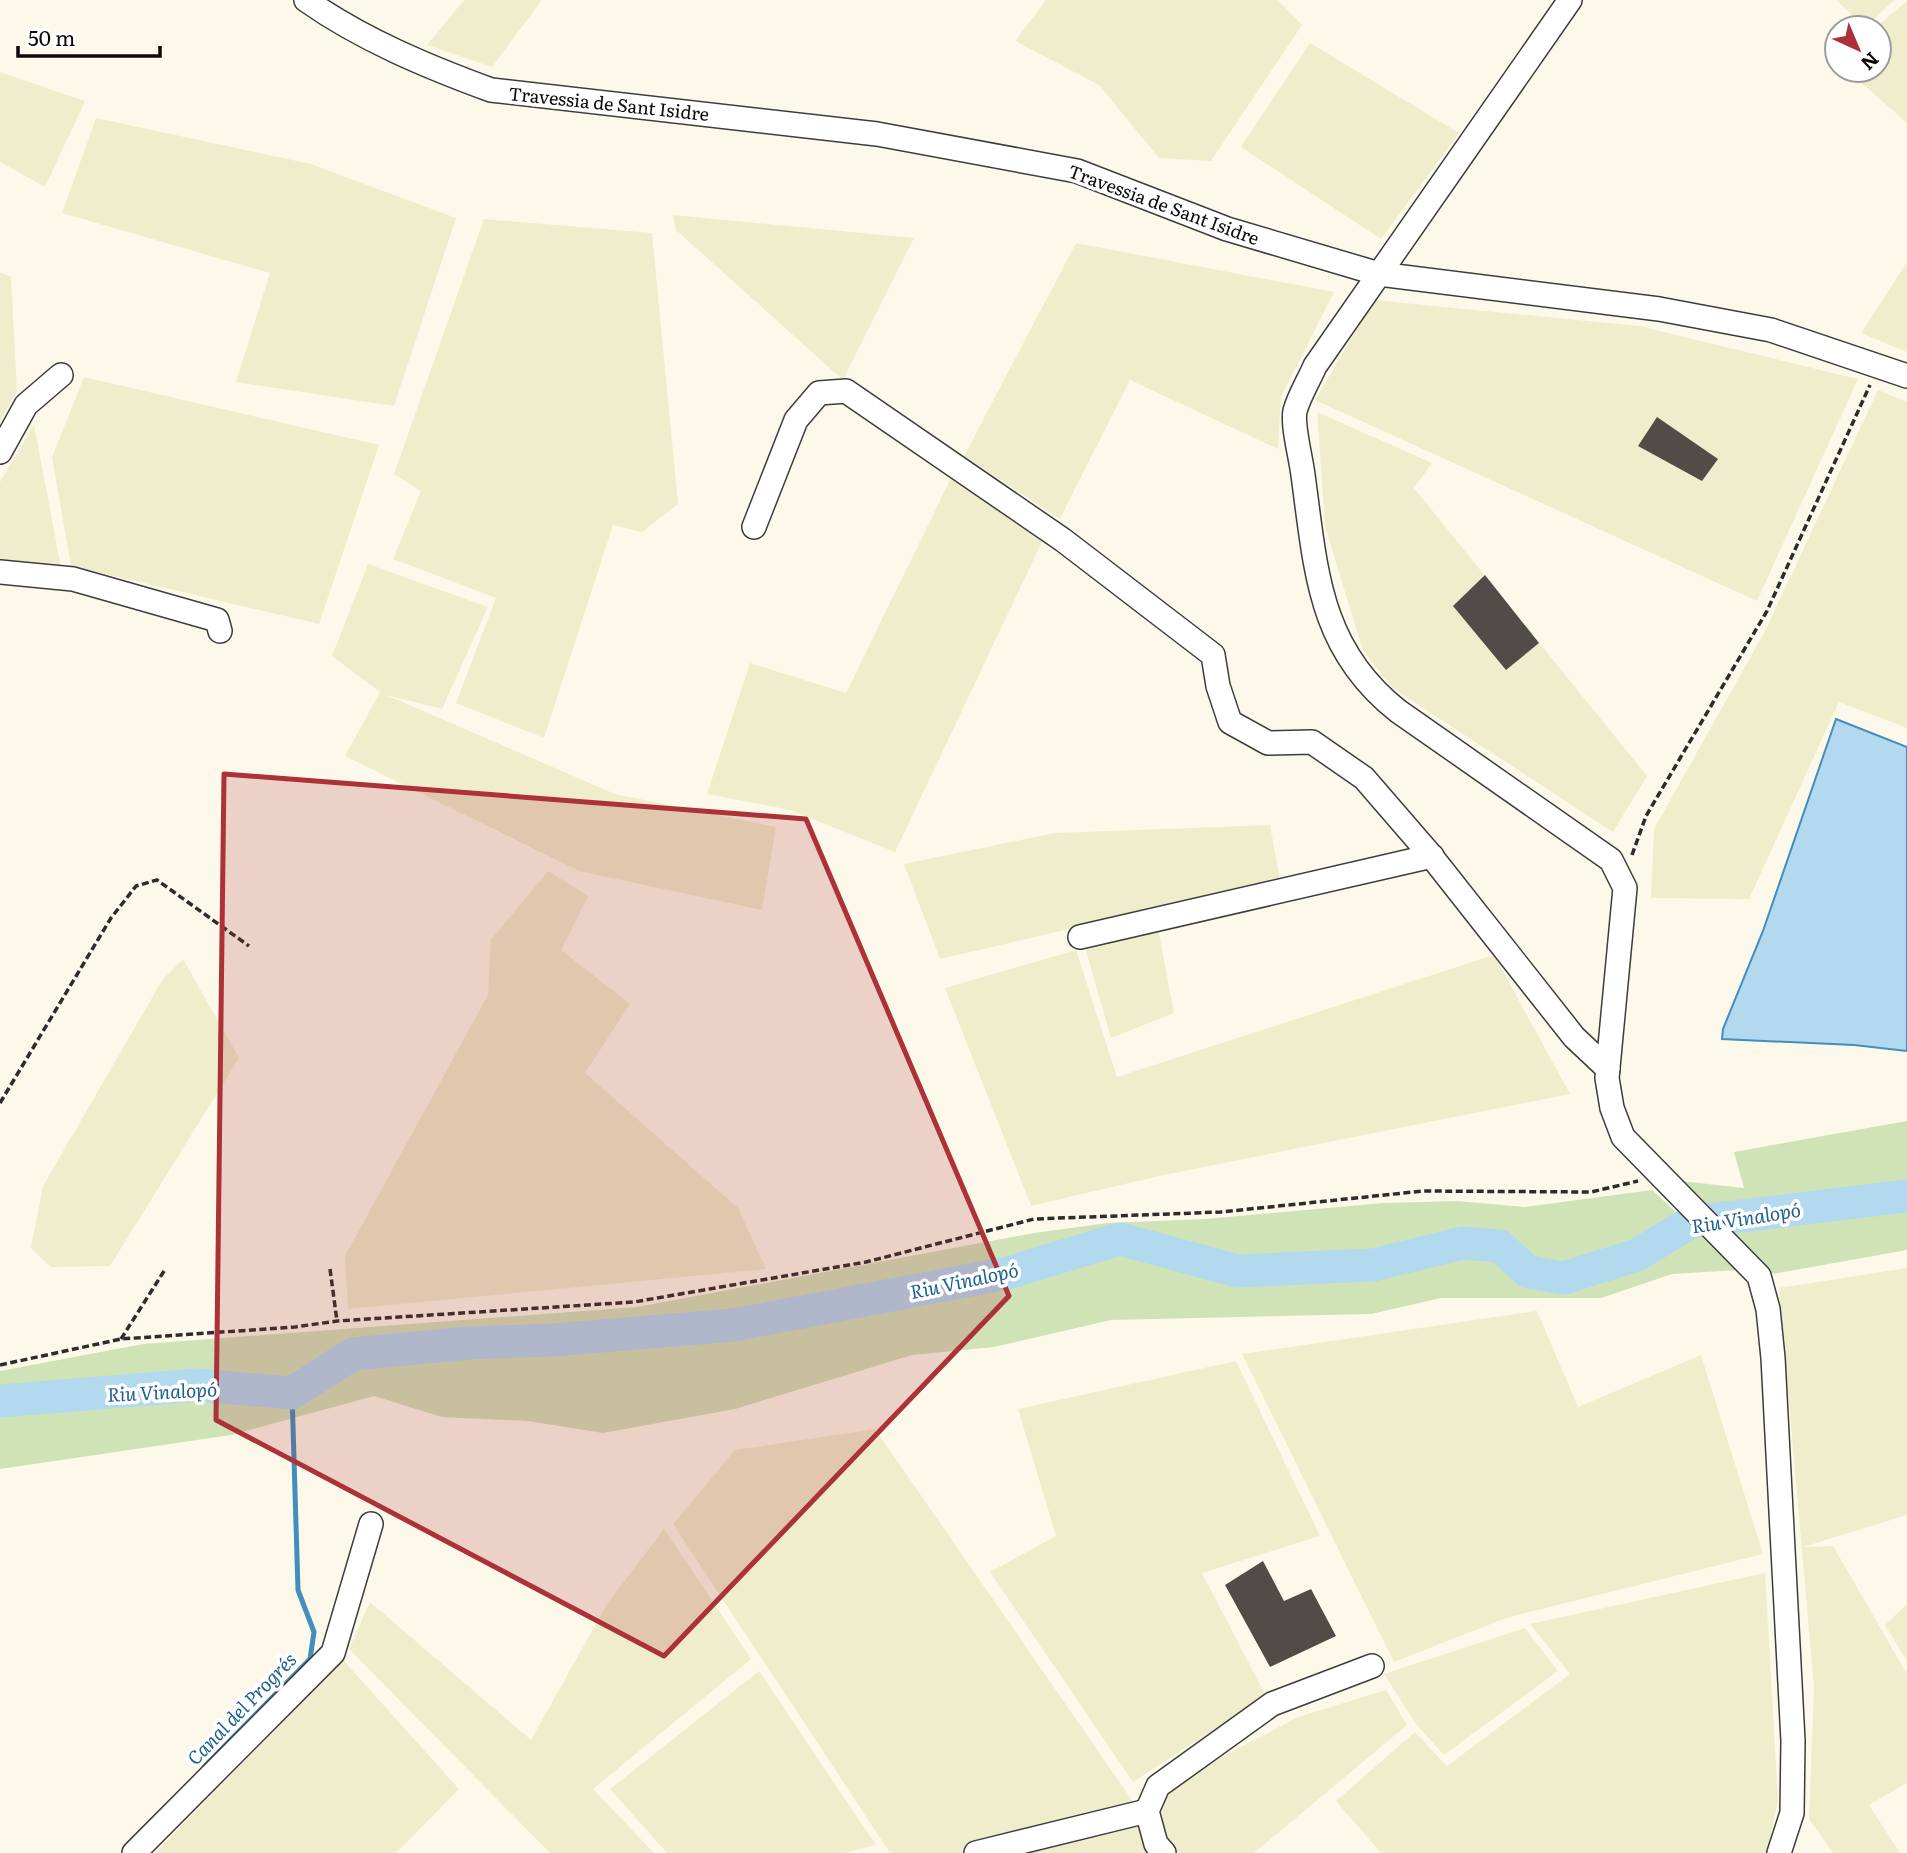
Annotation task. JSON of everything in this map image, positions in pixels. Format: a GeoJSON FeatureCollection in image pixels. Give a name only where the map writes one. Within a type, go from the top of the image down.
{"type":"FeatureCollection","features":[{"type":"Feature","properties":{"kind":"street"},"geometry":{"type":"LineString","coordinates":[[1570,0],[1315,366],[1295,412],[1309,514],[1328,618],[1346,656],[1370,689],[1611,860],[1625,888],[1608,1069],[1612,1108],[1623,1137],[1759,1276],[1768,1309],[1773,1358],[1793,1741],[1792,1813],[1779,1853]]}},
{"type":"Feature","properties":{"kind":"street","name":"Travessia de Sant Isidre"},"geometry":{"type":"LineString","coordinates":[[318,3],[447,74],[491,90],[877,134],[1077,171],[1227,229],[1379,274],[1659,309],[1771,330],[1879,364],[1907,376]]}},
{"type":"Feature","properties":{"kind":"street"},"geometry":{"type":"LineString","coordinates":[[0,452],[26,405],[61,375]]}},
{"type":"Feature","properties":{"kind":"street"},"geometry":{"type":"LineString","coordinates":[[754,527],[796,420],[819,393],[846,391],[1063,540],[1213,655],[1218,686],[1230,722],[1268,743],[1312,742],[1364,778],[1432,856],[1573,1037],[1608,1069]]}},
{"type":"Feature","properties":{"kind":"street"},"geometry":{"type":"LineString","coordinates":[[0,572],[73,579],[217,620],[220,631]]}},
{"type":"Feature","properties":{"kind":"street"},"geometry":{"type":"LineString","coordinates":[[1080,937],[1432,856]]}},
{"type":"Feature","properties":{"kind":"street"},"geometry":{"type":"LineString","coordinates":[[134,1853],[333,1653],[371,1524]]}},
{"type":"Feature","properties":{"kind":"street"},"geometry":{"type":"LineString","coordinates":[[1164,1853],[1156,1844],[1147,1811],[1158,1786],[1272,1704],[1372,1666]]}},
{"type":"Feature","properties":{"kind":"street"},"geometry":{"type":"LineString","coordinates":[[976,1853],[1147,1811]]}},
{"type":"Feature","properties":{"kind":"path"},"geometry":{"type":"LineString","coordinates":[[1625,888],[1633,847],[1646,816],[1767,611],[1879,364]]}},
{"type":"Feature","properties":{"kind":"path"},"geometry":{"type":"LineString","coordinates":[[0,1102],[111,918],[136,886],[157,880],[249,946]]}},
{"type":"Feature","properties":{"kind":"path"},"geometry":{"type":"LineString","coordinates":[[0,1365],[121,1339],[295,1327],[337,1321],[634,1302],[866,1262],[1034,1219],[1221,1212],[1423,1191],[1591,1192],[1638,1181],[1654,1170]]}},
{"type":"Feature","properties":{"kind":"path"},"geometry":{"type":"LineString","coordinates":[[121,1339],[166,1268]]}},
{"type":"Feature","properties":{"kind":"path"},"geometry":{"type":"LineString","coordinates":[[330,1269],[337,1321]]}},
{"type":"Feature","properties":{"kind":"highlighted area"},"geometry":{"type":"Polygon","coordinates":[[[224,774],[806,819],[1009,1296],[664,1656],[216,1420],[224,774]]]}},
{"type":"Feature","properties":{"kind":"shaded area"},"geometry":{"type":"Polygon","coordinates":[[[464,0],[542,0],[492,67],[427,45],[464,0]]]}},
{"type":"Feature","properties":{"kind":"shaded area"},"geometry":{"type":"Polygon","coordinates":[[[1046,0],[1278,0],[1302,25],[1211,161],[1159,158],[1099,85],[1015,41],[1046,0]]]}},
{"type":"Feature","properties":{"kind":"shaded area"},"geometry":{"type":"Polygon","coordinates":[[[1836,0],[1894,0],[1879,14],[1852,14],[1836,0]]]}},
{"type":"Feature","properties":{"kind":"shaded area"},"geometry":{"type":"Polygon","coordinates":[[[1907,1],[1907,123],[1863,84],[1893,84],[1892,14],[1907,1]]]}},
{"type":"Feature","properties":{"kind":"shaded area"},"geometry":{"type":"Polygon","coordinates":[[[1310,43],[1459,133],[1381,239],[1241,147],[1310,43]]]}},
{"type":"Feature","properties":{"kind":"shaded area"},"geometry":{"type":"Polygon","coordinates":[[[0,72],[85,101],[45,187],[0,162],[0,72]]]}},
{"type":"Feature","properties":{"kind":"shaded area"},"geometry":{"type":"Polygon","coordinates":[[[96,118],[311,164],[456,218],[394,406],[236,382],[270,273],[62,213],[96,118]]]}},
{"type":"Feature","properties":{"kind":"shaded area"},"geometry":{"type":"Polygon","coordinates":[[[673,215],[914,238],[843,380],[676,230],[673,215]]]}},
{"type":"Feature","properties":{"kind":"shaded area"},"geometry":{"type":"Polygon","coordinates":[[[484,219],[652,233],[678,504],[642,532],[613,525],[544,738],[456,703],[496,598],[393,559],[421,491],[394,474],[484,219]]]}},
{"type":"Feature","properties":{"kind":"shaded area"},"geometry":{"type":"Polygon","coordinates":[[[1076,243],[1334,292],[1281,397],[1278,449],[1130,380],[1060,519],[964,456],[1076,243]]]}},
{"type":"Feature","properties":{"kind":"shaded area"},"geometry":{"type":"Polygon","coordinates":[[[1907,262],[1907,352],[1861,333],[1907,262]]]}},
{"type":"Feature","properties":{"kind":"shaded area"},"geometry":{"type":"Polygon","coordinates":[[[0,272],[11,277],[17,391],[0,421],[0,272]]]}},
{"type":"Feature","properties":{"kind":"shaded area"},"geometry":{"type":"Polygon","coordinates":[[[1374,300],[1639,326],[1858,379],[1757,601],[1315,400],[1374,300]]]}},
{"type":"Feature","properties":{"kind":"shaded area"},"geometry":{"type":"Polygon","coordinates":[[[84,377],[379,445],[319,624],[71,566],[52,457],[84,377]]]}},
{"type":"Feature","properties":{"kind":"shaded area"},"geometry":{"type":"Polygon","coordinates":[[[1878,390],[1907,402],[1907,728],[1839,702],[1749,899],[1651,898],[1654,829],[1765,631],[1878,390]]]}},
{"type":"Feature","properties":{"kind":"shaded area"},"geometry":{"type":"Polygon","coordinates":[[[1317,412],[1432,463],[1414,488],[1647,776],[1613,832],[1394,689],[1363,651],[1325,526],[1317,412]]]}},
{"type":"Feature","properties":{"kind":"shaded area"},"geometry":{"type":"Polygon","coordinates":[[[34,425],[61,567],[0,560],[0,482],[34,425]]]}},
{"type":"Feature","properties":{"kind":"shaded area"},"geometry":{"type":"Polygon","coordinates":[[[953,474],[1042,542],[895,852],[790,810],[707,794],[750,663],[846,693],[953,474]]]}},
{"type":"Feature","properties":{"kind":"shaded area"},"geometry":{"type":"Polygon","coordinates":[[[368,564],[488,607],[442,709],[386,695],[615,794],[776,827],[762,910],[579,871],[345,756],[380,692],[332,656],[368,564]]]}},
{"type":"Feature","properties":{"kind":"shaded area"},"geometry":{"type":"Polygon","coordinates":[[[1270,825],[1280,880],[940,959],[904,864],[1055,833],[1270,825]]]}},
{"type":"Feature","properties":{"kind":"shaded area"},"geometry":{"type":"Polygon","coordinates":[[[548,871],[588,896],[561,950],[630,1004],[585,1073],[738,1208],[766,1269],[348,1309],[345,1256],[488,995],[491,940],[548,871]]]}},
{"type":"Feature","properties":{"kind":"shaded area"},"geometry":{"type":"Polygon","coordinates":[[[1158,928],[1174,1013],[1111,1038],[1085,947],[1158,928]]]}},
{"type":"Feature","properties":{"kind":"shaded area"},"geometry":{"type":"Polygon","coordinates":[[[1076,950],[1117,1077],[1494,955],[1570,1094],[1159,1176],[1031,1206],[945,988],[1076,950]]]}},
{"type":"Feature","properties":{"kind":"shaded area"},"geometry":{"type":"Polygon","coordinates":[[[183,959],[239,1058],[110,1266],[51,1267],[31,1248],[43,1186],[163,979],[183,959]]]}},
{"type":"Feature","properties":{"kind":"shaded area"},"geometry":{"type":"Polygon","coordinates":[[[1907,1268],[1907,1515],[1803,1547],[1833,1546],[1907,1674],[1907,1783],[1869,1805],[1900,1853],[1833,1853],[1809,1819],[1814,1688],[1779,1288],[1907,1268]]]}},
{"type":"Feature","properties":{"kind":"shaded area"},"geometry":{"type":"Polygon","coordinates":[[[1537,1311],[1578,1407],[1701,1355],[1763,1554],[1506,1618],[1394,1662],[1242,1354],[1537,1311]]]}},
{"type":"Feature","properties":{"kind":"shaded area"},"geometry":{"type":"Polygon","coordinates":[[[1236,1361],[1320,1536],[1202,1573],[1266,1696],[1133,1782],[990,1572],[1056,1536],[1018,1409],[1236,1361]]]}},
{"type":"Feature","properties":{"kind":"shaded area"},"geometry":{"type":"Polygon","coordinates":[[[875,1429],[1166,1853],[890,1853],[673,1524],[735,1450],[875,1429]]]}},
{"type":"Feature","properties":{"kind":"shaded area"},"geometry":{"type":"Polygon","coordinates":[[[664,1529],[751,1659],[593,1789],[654,1853],[550,1853],[349,1649],[370,1602],[531,1740],[607,1604],[664,1529]]]}},
{"type":"Feature","properties":{"kind":"shaded area"},"geometry":{"type":"Polygon","coordinates":[[[1765,1573],[1778,1800],[1767,1853],[1381,1853],[1336,1801],[1415,1732],[1447,1766],[1570,1674],[1530,1624],[1765,1573]]]}},
{"type":"Feature","properties":{"kind":"shaded area"},"geometry":{"type":"Polygon","coordinates":[[[1907,1604],[1907,1661],[1885,1625],[1907,1604]]]}},
{"type":"Feature","properties":{"kind":"shaded area"},"geometry":{"type":"Polygon","coordinates":[[[1525,1628],[1558,1671],[1444,1755],[1416,1724],[1384,1674],[1525,1628]]]}},
{"type":"Feature","properties":{"kind":"shaded area"},"geometry":{"type":"Polygon","coordinates":[[[343,1660],[459,1789],[396,1853],[155,1853],[343,1660]]]}},
{"type":"Feature","properties":{"kind":"shaded area"},"geometry":{"type":"Polygon","coordinates":[[[759,1671],[876,1845],[845,1853],[667,1853],[610,1789],[759,1671]]]}},
{"type":"Feature","properties":{"kind":"shaded area"},"geometry":{"type":"Polygon","coordinates":[[[1386,1690],[1407,1725],[1254,1853],[1179,1853],[1164,1836],[1159,1808],[1171,1789],[1201,1768],[1298,1717],[1386,1690]]]}},
{"type":"Feature","properties":{"kind":"green space"},"geometry":{"type":"Polygon","coordinates":[[[1907,1121],[1907,1250],[1773,1274],[1681,1181],[1744,1188],[1734,1152],[1907,1121]]]}},
{"type":"Feature","properties":{"kind":"green space"},"geometry":{"type":"Polygon","coordinates":[[[1652,1190],[1739,1270],[1672,1274],[1601,1298],[1441,1298],[1371,1314],[1111,1320],[994,1347],[912,1355],[735,1409],[603,1433],[528,1421],[442,1417],[374,1396],[231,1435],[0,1469],[0,1371],[143,1344],[637,1307],[1034,1233],[1107,1223],[1205,1219],[1383,1203],[1457,1201],[1525,1207],[1652,1190]]]}},
{"type":"Feature","properties":{"kind":"water"},"geometry":{"type":"Polygon","coordinates":[[[1836,719],[1907,747],[1907,1051],[1854,1045],[1722,1039],[1723,1029],[1763,931],[1836,719]]]}},
{"type":"Feature","properties":{"kind":"building"},"geometry":{"type":"Polygon","coordinates":[[[1657,417],[1718,459],[1702,481],[1638,446],[1657,417]]]}},
{"type":"Feature","properties":{"kind":"building"},"geometry":{"type":"Polygon","coordinates":[[[1485,575],[1539,643],[1506,670],[1453,606],[1485,575]]]}},
{"type":"Feature","properties":{"kind":"building"},"geometry":{"type":"Polygon","coordinates":[[[1263,1561],[1284,1601],[1311,1589],[1336,1636],[1270,1667],[1225,1585],[1263,1561]]]}},
{"type":"Feature","properties":{"kind":"waterway","name":"Riu Vinalopó"},"geometry":{"type":"LineString","coordinates":[[0,1401],[197,1385],[292,1393],[353,1354],[469,1343],[553,1340],[734,1325],[1007,1273],[1120,1239],[1237,1271],[1373,1265],[1463,1243],[1500,1246],[1528,1272],[1564,1278],[1637,1255],[1691,1222],[1907,1196]]}},
{"type":"Feature","properties":{"kind":"waterway","name":"Canal del Progrés"},"geometry":{"type":"LineString","coordinates":[[204,1767],[310,1659],[314,1632],[298,1590],[292,1393]]}}]}
